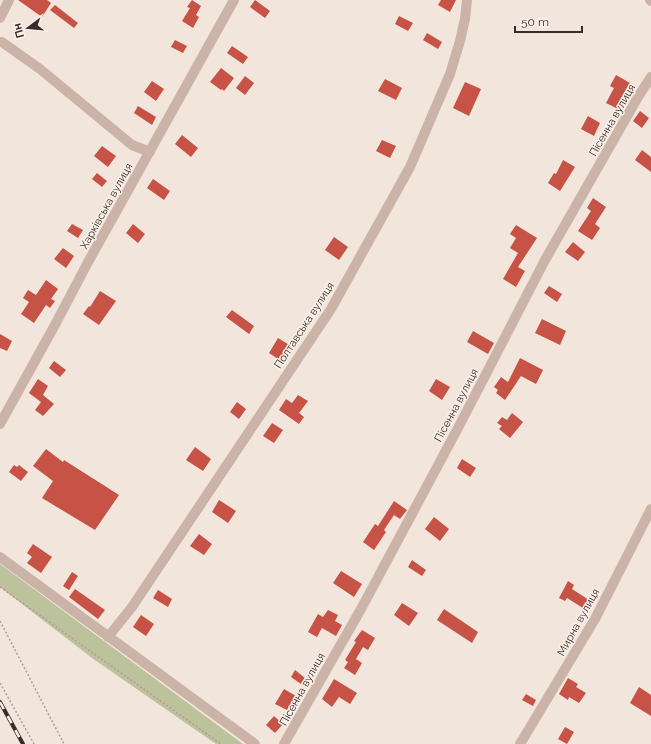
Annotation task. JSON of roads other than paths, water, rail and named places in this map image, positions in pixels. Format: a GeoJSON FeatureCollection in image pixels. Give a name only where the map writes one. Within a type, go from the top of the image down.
{"type":"FeatureCollection","features":[{"type":"Feature","properties":{"kind":"street"},"geometry":{"type":"LineString","coordinates":[[0,18],[9,0]]}},
{"type":"Feature","properties":{"kind":"street","name":"Харківська вулиця"},"geometry":{"type":"LineString","coordinates":[[0,424],[234,0]]}},
{"type":"Feature","properties":{"kind":"street","name":"Полтавська вулиця"},"geometry":{"type":"LineString","coordinates":[[108,637],[132,607],[331,309],[410,167],[430,125],[450,74],[460,41],[467,0]]}},
{"type":"Feature","properties":{"kind":"street"},"geometry":{"type":"LineString","coordinates":[[0,42],[40,70],[132,145],[150,152]]}},
{"type":"Feature","properties":{"kind":"street","name":"Пісенна вулиця"},"geometry":{"type":"LineString","coordinates":[[284,744],[376,581],[458,428],[545,260],[638,97],[651,77]]}},
{"type":"Feature","properties":{"kind":"street","name":"Мирна вулиця"},"geometry":{"type":"LineString","coordinates":[[520,744],[595,619],[651,508]]}},
{"type":"Feature","properties":{"kind":"street"},"geometry":{"type":"LineString","coordinates":[[0,556],[255,744]]}},
{"type":"Feature","properties":{"kind":"railway"},"geometry":{"type":"LineString","coordinates":[[0,702],[23,744]]}}]}
